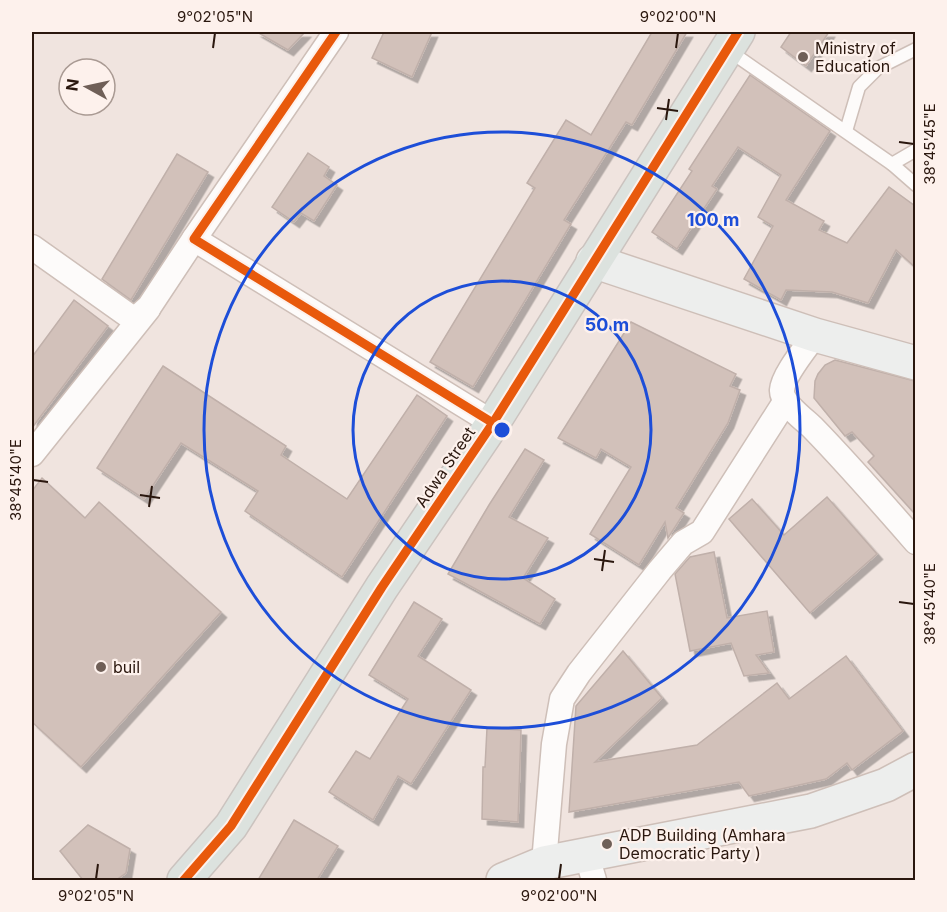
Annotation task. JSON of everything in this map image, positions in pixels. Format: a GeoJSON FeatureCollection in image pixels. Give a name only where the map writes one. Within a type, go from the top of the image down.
{"type":"FeatureCollection","features":[{"type":"Feature","properties":{"kind":"main road","name":"Adwa Street"},"geometry":{"type":"LineString","coordinates":[[184,880],[231,826],[382,587],[493,423],[732,40]]}},
{"type":"Feature","properties":{"kind":"street"},"geometry":{"type":"LineString","coordinates":[[32,454],[149,308],[336,32]]}},
{"type":"Feature","properties":{"kind":"street"},"geometry":{"type":"LineString","coordinates":[[194,239],[493,423]]}},
{"type":"Feature","properties":{"kind":"street"},"geometry":{"type":"LineString","coordinates":[[32,246],[132,318],[139,316],[149,308]]}},
{"type":"Feature","properties":{"kind":"street"},"geometry":{"type":"LineString","coordinates":[[593,261],[815,335],[915,363]]}},
{"type":"Feature","properties":{"kind":"street"},"geometry":{"type":"LineString","coordinates":[[815,335],[789,374],[782,391],[785,402],[848,463],[915,542]]}},
{"type":"Feature","properties":{"kind":"street"},"geometry":{"type":"LineString","coordinates":[[544,863],[554,744],[562,699],[579,673],[660,570],[683,543],[702,532],[785,402]]}},
{"type":"Feature","properties":{"kind":"street"},"geometry":{"type":"LineString","coordinates":[[503,880],[544,863],[590,867],[811,811],[886,786],[915,769]]}},
{"type":"Feature","properties":{"kind":"lane"},"geometry":{"type":"LineString","coordinates":[[732,40],[796,99],[892,164],[915,185]]}},
{"type":"Feature","properties":{"kind":"lane"},"geometry":{"type":"LineString","coordinates":[[846,131],[859,87],[878,68],[915,50]]}},
{"type":"Feature","properties":{"kind":"lane"},"geometry":{"type":"LineString","coordinates":[[892,164],[915,150]]}},
{"type":"Feature","properties":{"kind":"building"},"geometry":{"type":"Polygon","coordinates":[[[257,32],[305,32],[288,50],[257,32]]]}},
{"type":"Feature","properties":{"kind":"building"},"geometry":{"type":"Polygon","coordinates":[[[384,32],[432,32],[412,77],[372,58],[384,32]]]}},
{"type":"Feature","properties":{"kind":"building"},"geometry":{"type":"Polygon","coordinates":[[[652,32],[687,32],[632,125],[626,122],[564,220],[571,224],[473,387],[430,362],[535,188],[527,183],[566,120],[591,135],[652,32]]]}},
{"type":"Feature","properties":{"kind":"building","name":"Ministry of Education"},"geometry":{"type":"Polygon","coordinates":[[[791,32],[829,32],[806,66],[781,47],[791,32]]]}},
{"type":"Feature","properties":{"kind":"building"},"geometry":{"type":"Polygon","coordinates":[[[750,75],[830,131],[786,200],[824,221],[819,230],[847,243],[889,187],[915,206],[915,267],[896,250],[868,303],[832,292],[786,290],[781,300],[744,279],[773,226],[758,217],[781,175],[738,147],[712,186],[717,189],[677,249],[652,232],[692,171],[689,169],[750,75]]]}},
{"type":"Feature","properties":{"kind":"building"},"geometry":{"type":"Polygon","coordinates":[[[308,153],[329,167],[324,176],[337,185],[314,221],[301,213],[294,222],[272,207],[308,153]]]}},
{"type":"Feature","properties":{"kind":"building"},"geometry":{"type":"Polygon","coordinates":[[[177,154],[208,172],[131,300],[102,279],[177,154]]]}},
{"type":"Feature","properties":{"kind":"building"},"geometry":{"type":"Polygon","coordinates":[[[74,300],[108,326],[32,428],[32,357],[74,300]]]}},
{"type":"Feature","properties":{"kind":"building"},"geometry":{"type":"Polygon","coordinates":[[[631,322],[736,374],[730,386],[740,390],[728,423],[676,508],[684,513],[668,538],[665,522],[639,565],[590,534],[631,467],[601,449],[596,458],[558,438],[631,322]]]}},
{"type":"Feature","properties":{"kind":"building"},"geometry":{"type":"Polygon","coordinates":[[[835,360],[915,381],[915,514],[868,462],[874,456],[852,432],[845,436],[814,398],[815,381],[818,374],[825,365],[835,360]]]}},
{"type":"Feature","properties":{"kind":"building"},"geometry":{"type":"Polygon","coordinates":[[[163,366],[286,446],[281,455],[347,499],[417,395],[447,416],[342,577],[245,511],[258,491],[181,443],[144,499],[97,468],[163,366]]]}},
{"type":"Feature","properties":{"kind":"building"},"geometry":{"type":"Polygon","coordinates":[[[525,449],[544,460],[509,517],[548,538],[523,578],[555,599],[540,624],[448,574],[525,449]]]}},
{"type":"Feature","properties":{"kind":"building","name":"buil"},"geometry":{"type":"Polygon","coordinates":[[[42,478],[85,518],[99,502],[221,612],[81,767],[32,722],[32,491],[42,478]]]}},
{"type":"Feature","properties":{"kind":"building"},"geometry":{"type":"Polygon","coordinates":[[[827,497],[877,554],[810,613],[729,519],[752,499],[784,535],[827,497]]]}},
{"type":"Feature","properties":{"kind":"building"},"geometry":{"type":"Polygon","coordinates":[[[714,552],[727,618],[767,611],[774,652],[756,655],[769,673],[744,676],[731,643],[690,651],[675,574],[690,557],[714,552]]]}},
{"type":"Feature","properties":{"kind":"building"},"geometry":{"type":"Polygon","coordinates":[[[414,602],[442,619],[418,656],[471,690],[411,784],[398,776],[373,820],[329,792],[356,751],[370,759],[408,699],[369,675],[414,602]]]}},
{"type":"Feature","properties":{"kind":"building"},"geometry":{"type":"Polygon","coordinates":[[[623,651],[662,698],[595,762],[697,745],[777,683],[789,699],[846,656],[903,731],[852,770],[847,763],[826,779],[749,796],[739,782],[569,812],[576,706],[623,651]]]}},
{"type":"Feature","properties":{"kind":"building"},"geometry":{"type":"Polygon","coordinates":[[[487,728],[521,730],[518,822],[482,819],[483,767],[485,767],[487,728]]]}},
{"type":"Feature","properties":{"kind":"building"},"geometry":{"type":"Polygon","coordinates":[[[294,820],[338,846],[317,880],[258,880],[294,820]]]}},
{"type":"Feature","properties":{"kind":"building"},"geometry":{"type":"Polygon","coordinates":[[[88,825],[130,849],[126,873],[116,880],[83,880],[60,851],[88,825]]]}},
{"type":"Feature","properties":{"kind":"cycle path"},"geometry":{"type":"LineString","coordinates":[[336,32],[194,239],[493,423]]}},
{"type":"Feature","properties":{"kind":"cycle path"},"geometry":{"type":"LineString","coordinates":[[184,880],[231,826],[382,587],[493,423],[738,32]]}},
{"type":"Feature","properties":{"kind":"place","name":"Ministry of Education"},"geometry":{"type":"Point","coordinates":[803,57]}},
{"type":"Feature","properties":{"kind":"place","name":"buil"},"geometry":{"type":"Point","coordinates":[101,667]}},
{"type":"Feature","properties":{"kind":"place","name":"ADP Building (Amhara Democratic Party )"},"geometry":{"type":"Point","coordinates":[607,844]}}]}
